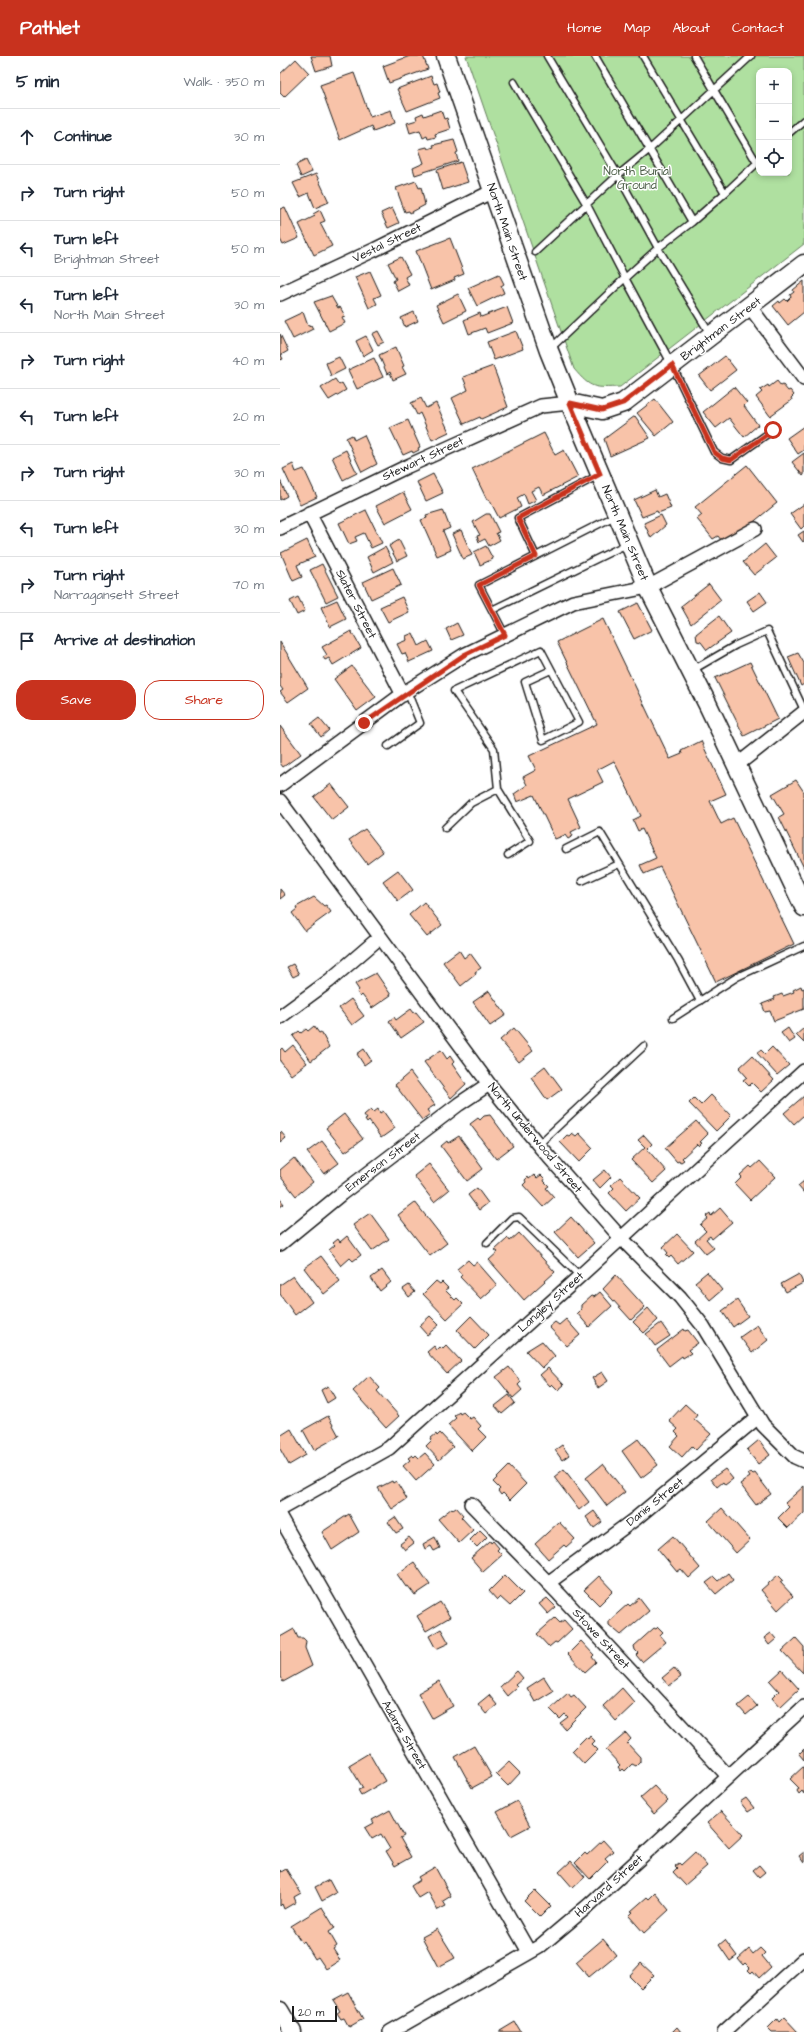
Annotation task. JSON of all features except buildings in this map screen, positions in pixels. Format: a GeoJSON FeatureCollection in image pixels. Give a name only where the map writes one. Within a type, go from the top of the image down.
{"type":"FeatureCollection","features":[{"type":"Feature","properties":{"kind":"main road","name":"North Main Street"},"geometry":{"type":"LineString","coordinates":[[446,56],[548,351],[648,587],[691,671],[804,907]]}},
{"type":"Feature","properties":{"kind":"main road","name":"Brightman Street"},"geometry":{"type":"LineString","coordinates":[[570,403],[602,410],[623,403],[750,307],[804,264]]}},
{"type":"Feature","properties":{"kind":"street","name":"Vestal Street"},"geometry":{"type":"LineString","coordinates":[[280,294],[374,250],[493,191]]}},
{"type":"Feature","properties":{"kind":"street"},"geometry":{"type":"LineString","coordinates":[[750,307],[804,379]]}},
{"type":"Feature","properties":{"kind":"street","name":"Stewart Street"},"geometry":{"type":"LineString","coordinates":[[280,528],[408,466],[541,406],[570,403]]}},
{"type":"Feature","properties":{"kind":"street","name":"Slater Street"},"geometry":{"type":"LineString","coordinates":[[309,513],[405,693]]}},
{"type":"Feature","properties":{"kind":"street"},"geometry":{"type":"LineString","coordinates":[[280,785],[405,693],[464,655],[573,602],[648,587],[755,529]]}},
{"type":"Feature","properties":{"kind":"street"},"geometry":{"type":"LineString","coordinates":[[737,766],[804,711]]}},
{"type":"Feature","properties":{"kind":"street","name":"North Underwood Street"},"geometry":{"type":"LineString","coordinates":[[280,802],[379,938],[489,1084],[538,1145],[621,1238],[680,1298],[702,1326],[763,1424],[795,1456],[804,1461]]}},
{"type":"Feature","properties":{"kind":"street"},"geometry":{"type":"LineString","coordinates":[[280,1018],[329,981],[379,938]]}},
{"type":"Feature","properties":{"kind":"street","name":"Langley Street"},"geometry":{"type":"LineString","coordinates":[[280,1509],[389,1448],[804,1071]]}},
{"type":"Feature","properties":{"kind":"street","name":"Emerson Street"},"geometry":{"type":"LineString","coordinates":[[280,1244],[340,1194],[418,1137],[459,1104],[489,1084]]}},
{"type":"Feature","properties":{"kind":"street","name":"Danis Street"},"geometry":{"type":"LineString","coordinates":[[548,1583],[635,1519],[758,1417]]}},
{"type":"Feature","properties":{"kind":"street","name":"Stowe Street"},"geometry":{"type":"LineString","coordinates":[[471,1504],[548,1583],[728,1776]]}},
{"type":"Feature","properties":{"kind":"street","name":"Adams Street"},"geometry":{"type":"LineString","coordinates":[[280,1517],[529,1952]]}},
{"type":"Feature","properties":{"kind":"street","name":"Harvard Street"},"geometry":{"type":"LineString","coordinates":[[390,2032],[539,1947],[589,1905],[804,1707]]}},
{"type":"Feature","properties":{"kind":"street"},"geometry":{"type":"LineString","coordinates":[[724,2032],[804,1959]]}},
{"type":"Feature","properties":{"kind":"street"},"geometry":{"type":"LineString","coordinates":[[280,2010],[293,2032]]}},
{"type":"Feature","properties":{"kind":"lane"},"geometry":{"type":"LineString","coordinates":[[547,56],[618,175],[658,248],[711,336]]}},
{"type":"Feature","properties":{"kind":"lane"},"geometry":{"type":"LineString","coordinates":[[595,56],[692,222]]}},
{"type":"Feature","properties":{"kind":"lane"},"geometry":{"type":"LineString","coordinates":[[643,56],[725,193]]}},
{"type":"Feature","properties":{"kind":"lane"},"geometry":{"type":"LineString","coordinates":[[694,56],[713,90],[756,159]]}},
{"type":"Feature","properties":{"kind":"lane"},"geometry":{"type":"LineString","coordinates":[[535,252],[618,175],[650,149],[744,59],[751,56]]}},
{"type":"Feature","properties":{"kind":"lane"},"geometry":{"type":"LineString","coordinates":[[514,82],[587,205],[672,365],[714,452],[722,458],[731,460],[773,430]]}},
{"type":"Feature","properties":{"kind":"lane"},"geometry":{"type":"LineString","coordinates":[[792,131],[804,120]]}},
{"type":"Feature","properties":{"kind":"lane"},"geometry":{"type":"LineString","coordinates":[[548,351],[658,248],[692,222],[756,164]]}},
{"type":"Feature","properties":{"kind":"lane"},"geometry":{"type":"LineString","coordinates":[[536,556],[518,518],[600,474]]}},
{"type":"Feature","properties":{"kind":"lane"},"geometry":{"type":"LineString","coordinates":[[505,635],[479,585],[617,515]]}},
{"type":"Feature","properties":{"kind":"lane"},"geometry":{"type":"LineString","coordinates":[[492,610],[629,543]]}},
{"type":"Feature","properties":{"kind":"lane"},"geometry":{"type":"LineString","coordinates":[[691,671],[736,645],[767,631],[804,711]]}},
{"type":"Feature","properties":{"kind":"lane"},"geometry":{"type":"LineString","coordinates":[[508,855],[530,841],[498,789],[494,749],[454,691],[541,650],[579,722],[543,740],[525,682],[551,670]]}},
{"type":"Feature","properties":{"kind":"lane"},"geometry":{"type":"LineString","coordinates":[[388,746],[420,723],[405,693]]}},
{"type":"Feature","properties":{"kind":"lane"},"geometry":{"type":"LineString","coordinates":[[445,828],[471,803],[498,789]]}},
{"type":"Feature","properties":{"kind":"lane"},"geometry":{"type":"LineString","coordinates":[[566,850],[600,832],[678,960],[700,1001]]}},
{"type":"Feature","properties":{"kind":"lane"},"geometry":{"type":"LineString","coordinates":[[582,881],[619,864]]}},
{"type":"Feature","properties":{"kind":"lane"},"geometry":{"type":"LineString","coordinates":[[673,1018],[737,977],[804,946]]}},
{"type":"Feature","properties":{"kind":"lane"},"geometry":{"type":"LineString","coordinates":[[538,1145],[644,1046]]}},
{"type":"Feature","properties":{"kind":"lane"},"geometry":{"type":"LineString","coordinates":[[488,1243],[512,1218],[519,1217],[580,1276]]}},
{"type":"Feature","properties":{"kind":"green space","name":"North Burial Ground"},"geometry":{"type":"Polygon","coordinates":[[[466,56],[804,56],[804,244],[620,387],[594,386],[585,380],[574,369],[466,56]]]}},
{"type":"Feature","properties":{"kind":"route"},"geometry":{"type":"LineString","coordinates":[[364,723],[408,691],[464,655],[505,635],[479,585],[536,556],[518,518],[600,474],[570,403],[602,410],[623,403],[672,365],[714,452],[722,458],[731,460],[773,430]]}}]}
